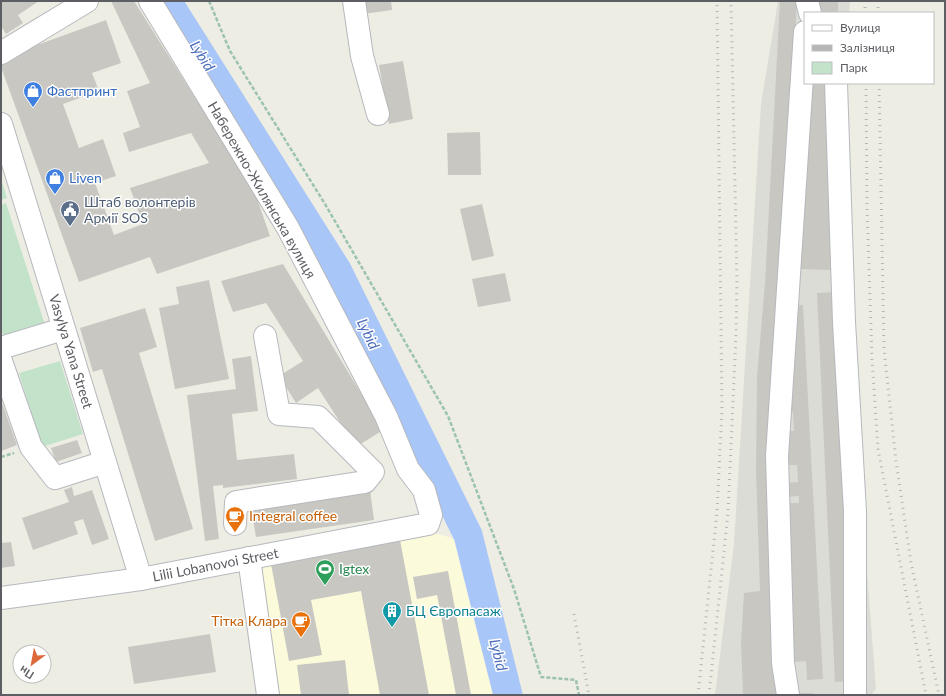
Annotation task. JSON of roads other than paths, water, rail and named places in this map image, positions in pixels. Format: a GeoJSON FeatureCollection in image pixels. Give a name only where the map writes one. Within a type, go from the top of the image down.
{"type":"FeatureCollection","features":[{"type":"Feature","properties":{"kind":"street","name":"Набережно-Жилянська вулиця"},"geometry":{"type":"LineString","coordinates":[[150,1],[288,228],[386,416],[408,469],[424,490],[431,516],[428,524]]}},
{"type":"Feature","properties":{"kind":"street"},"geometry":{"type":"LineString","coordinates":[[354,1],[362,56],[378,114]]}},
{"type":"Feature","properties":{"kind":"street"},"geometry":{"type":"LineString","coordinates":[[1,53],[87,2]]}},
{"type":"Feature","properties":{"kind":"street"},"geometry":{"type":"LineString","coordinates":[[788,695],[783,664],[778,456],[804,48]]}},
{"type":"Feature","properties":{"kind":"street"},"geometry":{"type":"LineString","coordinates":[[836,84],[844,322],[855,511],[855,695]]}},
{"type":"Feature","properties":{"kind":"street","name":"Vasylya Yana Street"},"geometry":{"type":"LineString","coordinates":[[1,124],[141,579]]}},
{"type":"Feature","properties":{"kind":"street"},"geometry":{"type":"LineString","coordinates":[[1,348],[64,329]]}},
{"type":"Feature","properties":{"kind":"street"},"geometry":{"type":"LineString","coordinates":[[265,336],[279,414],[318,417],[373,472]]}},
{"type":"Feature","properties":{"kind":"street"},"geometry":{"type":"LineString","coordinates":[[1,361],[31,447],[55,478],[105,462]]}},
{"type":"Feature","properties":{"kind":"street"},"geometry":{"type":"LineString","coordinates":[[235,524],[236,502],[365,482],[373,472],[408,469]]}},
{"type":"Feature","properties":{"kind":"street","name":"Lilii Lobanovoi Street"},"geometry":{"type":"LineString","coordinates":[[1,598],[141,579],[428,524]]}},
{"type":"Feature","properties":{"kind":"street"},"geometry":{"type":"LineString","coordinates":[[249,558],[268,695]]}},
{"type":"Feature","properties":{"kind":"waterway","name":"Lybid"},"geometry":{"type":"LineString","coordinates":[[167,1],[337,270],[468,535],[508,695]]}},
{"type":"Feature","properties":{"kind":"railway"},"geometry":{"type":"LineString","coordinates":[[698,695],[717,512],[722,410],[717,1]]}},
{"type":"Feature","properties":{"kind":"railway"},"geometry":{"type":"LineString","coordinates":[[709,695],[728,513],[736,335],[737,281],[731,1]]}},
{"type":"Feature","properties":{"kind":"railway"},"geometry":{"type":"LineString","coordinates":[[865,1],[865,12]]}},
{"type":"Feature","properties":{"kind":"railway"},"geometry":{"type":"LineString","coordinates":[[878,1],[878,12]]}},
{"type":"Feature","properties":{"kind":"railway"},"geometry":{"type":"LineString","coordinates":[[866,84],[867,206],[872,359],[878,449],[926,695]]}},
{"type":"Feature","properties":{"kind":"railway"},"geometry":{"type":"LineString","coordinates":[[879,84],[884,349],[896,461],[911,563],[939,695]]}},
{"type":"Feature","properties":{"kind":"railway"},"geometry":{"type":"LineString","coordinates":[[574,614],[589,695]]}},
{"type":"Feature","properties":{"kind":"place","name":"Фастпринт"},"geometry":{"type":"Point","coordinates":[33,108]}},
{"type":"Feature","properties":{"kind":"place","name":"Liven"},"geometry":{"type":"Point","coordinates":[55,195]}},
{"type":"Feature","properties":{"kind":"place","name":"Штаб волонтерів Армії SOS"},"geometry":{"type":"Point","coordinates":[70,227]}},
{"type":"Feature","properties":{"kind":"place","name":"Integral coffee"},"geometry":{"type":"Point","coordinates":[235,533]}},
{"type":"Feature","properties":{"kind":"place","name":"Igtex"},"geometry":{"type":"Point","coordinates":[325,586]}},
{"type":"Feature","properties":{"kind":"place","name":"БЦ Європасаж"},"geometry":{"type":"Point","coordinates":[392,628]}},
{"type":"Feature","properties":{"kind":"place","name":"Тітка Клара"},"geometry":{"type":"Point","coordinates":[301,638]}}]}
